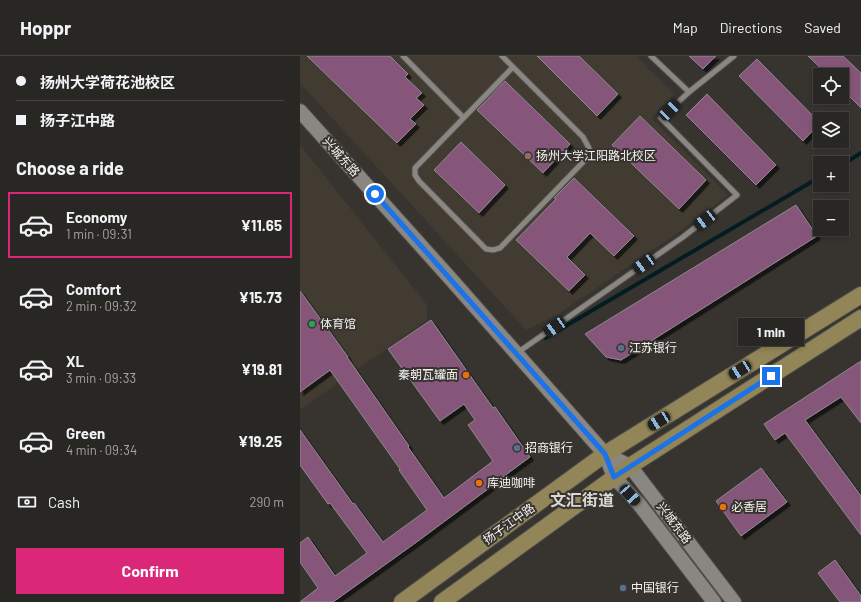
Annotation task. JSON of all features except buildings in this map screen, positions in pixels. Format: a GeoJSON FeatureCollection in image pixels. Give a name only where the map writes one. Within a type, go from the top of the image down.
{"type":"FeatureCollection","features":[{"type":"Feature","properties":{"kind":"main road","name":"扬子江中路"},"geometry":{"type":"LineString","coordinates":[[402,602],[605,454],[861,295]]}},
{"type":"Feature","properties":{"kind":"main road","name":"扬子江中路"},"geometry":{"type":"LineString","coordinates":[[442,602],[630,466],[861,318]]}},
{"type":"Feature","properties":{"kind":"street","name":"兴城东路"},"geometry":{"type":"LineString","coordinates":[[300,111],[605,454],[614,477],[639,504],[714,602]]}},
{"type":"Feature","properties":{"kind":"street","name":"兴城东路"},"geometry":{"type":"LineString","coordinates":[[605,454],[630,466],[734,602]]}},
{"type":"Feature","properties":{"kind":"lane"},"geometry":{"type":"LineString","coordinates":[[403,56],[463,117]]}},
{"type":"Feature","properties":{"kind":"lane"},"geometry":{"type":"LineString","coordinates":[[502,56],[513,67],[583,137],[589,148],[586,159],[500,248],[493,250],[486,249],[419,181],[415,175],[415,168],[513,67]]}},
{"type":"Feature","properties":{"kind":"lane"},"geometry":{"type":"LineString","coordinates":[[651,56],[689,92]]}},
{"type":"Feature","properties":{"kind":"lane"},"geometry":{"type":"LineString","coordinates":[[517,354],[683,237],[737,196],[661,118],[689,92],[734,56]]}},
{"type":"Feature","properties":{"kind":"shaded area","name":"扬州大学江阳路北校区"},"geometry":{"type":"Polygon","coordinates":[[[300,56],[636,56],[674,94],[651,118],[728,195],[679,232],[560,313],[526,330],[300,83],[300,56]]]}},
{"type":"Feature","properties":{"kind":"shaded area"},"geometry":{"type":"Polygon","coordinates":[[[300,145],[427,305],[427,320],[300,410],[300,145]]]}},
{"type":"Feature","properties":{"kind":"waterway"},"geometry":{"type":"LineString","coordinates":[[849,161],[861,153]]}},
{"type":"Feature","properties":{"kind":"waterway"},"geometry":{"type":"LineString","coordinates":[[545,338],[813,181]]}},
{"type":"Feature","properties":{"kind":"place","name":"扬州大学江阳路北校区"},"geometry":{"type":"Point","coordinates":[528,156]}},
{"type":"Feature","properties":{"kind":"place","name":"体育馆"},"geometry":{"type":"Point","coordinates":[312,324]}},
{"type":"Feature","properties":{"kind":"place","name":"江苏银行"},"geometry":{"type":"Point","coordinates":[621,348]}},
{"type":"Feature","properties":{"kind":"place","name":"秦朝瓦罐面"},"geometry":{"type":"Point","coordinates":[466,375]}},
{"type":"Feature","properties":{"kind":"place","name":"招商银行"},"geometry":{"type":"Point","coordinates":[517,448]}},
{"type":"Feature","properties":{"kind":"place","name":"库迪咖啡"},"geometry":{"type":"Point","coordinates":[479,483]}},
{"type":"Feature","properties":{"kind":"place","name":"必香居"},"geometry":{"type":"Point","coordinates":[723,507]}},
{"type":"Feature","properties":{"kind":"place","name":"中国银行"},"geometry":{"type":"Point","coordinates":[623,588]}},
{"type":"Feature","properties":{"kind":"district","name":"文汇街道"},"geometry":{"type":"Point","coordinates":[582,500]}},
{"type":"Feature","properties":{"kind":"route"},"geometry":{"type":"LineString","coordinates":[[375,194],[605,454],[614,477],[771,376]]}}]}
